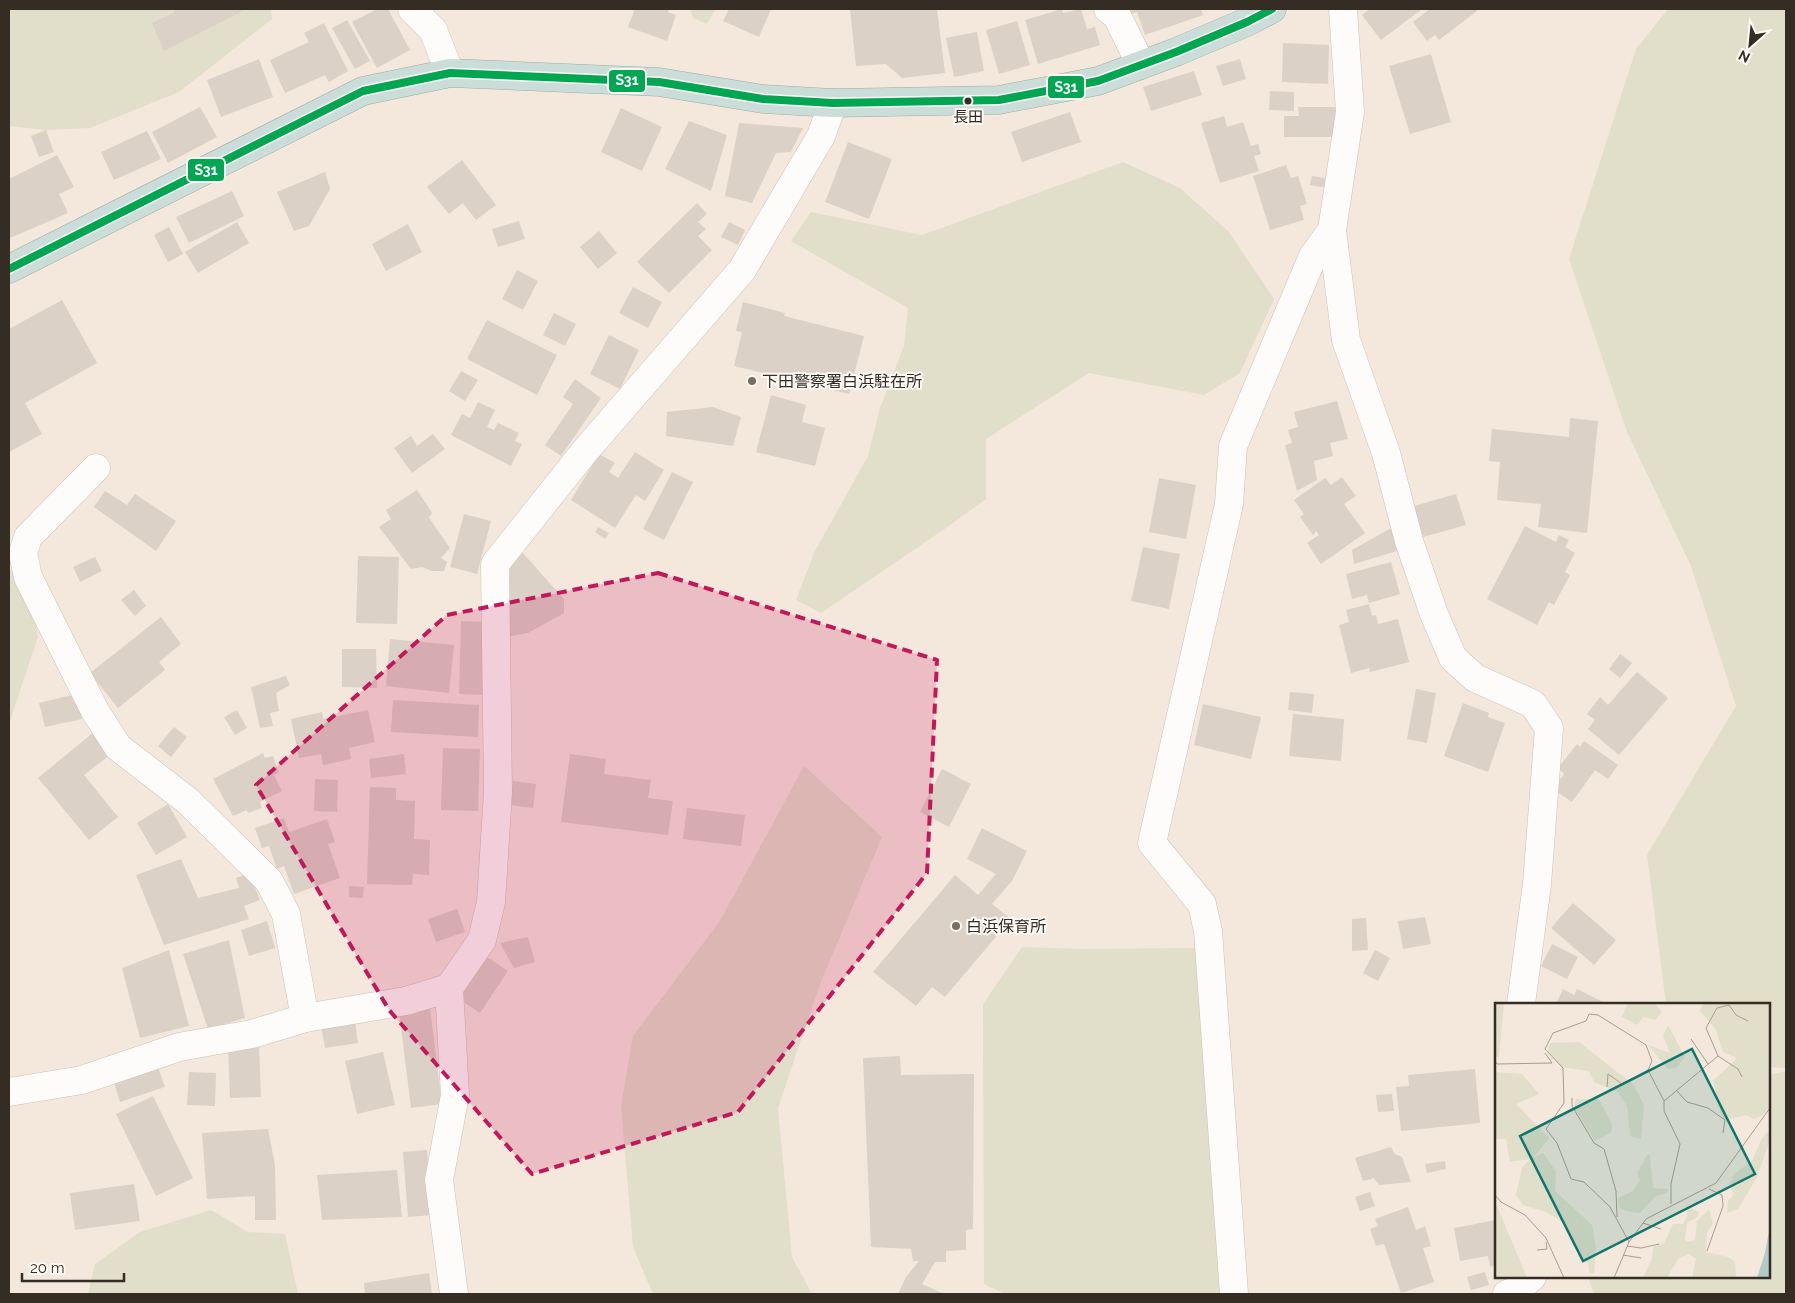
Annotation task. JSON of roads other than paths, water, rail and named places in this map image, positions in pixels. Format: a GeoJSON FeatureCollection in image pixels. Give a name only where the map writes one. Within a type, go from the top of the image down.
{"type":"FeatureCollection","features":[{"type":"Feature","properties":{"kind":"highway"},"geometry":{"type":"LineString","coordinates":[[9,269],[363,91],[450,73],[659,82],[763,99],[833,103],[999,100],[1098,81],[1247,22],[1272,9]]}},
{"type":"Feature","properties":{"kind":"street"},"geometry":{"type":"LineString","coordinates":[[412,9],[433,30],[450,73]]}},
{"type":"Feature","properties":{"kind":"street"},"geometry":{"type":"LineString","coordinates":[[1108,9],[1116,16],[1141,65]]}},
{"type":"Feature","properties":{"kind":"street"},"geometry":{"type":"LineString","coordinates":[[1342,9],[1350,112],[1332,230],[1346,340],[1386,453],[1409,541],[1434,614],[1453,658],[1475,678],[1533,704],[1549,728],[1537,884],[1521,1003]]}},
{"type":"Feature","properties":{"kind":"street"},"geometry":{"type":"LineString","coordinates":[[454,1294],[440,1180],[455,1095],[449,988],[482,940],[490,902],[498,792],[495,564],[585,451],[742,270],[821,136],[833,103]]}},
{"type":"Feature","properties":{"kind":"street"},"geometry":{"type":"LineString","coordinates":[[1234,1294],[1208,931],[1202,904],[1152,844],[1229,504],[1233,446],[1312,256],[1332,230]]}},
{"type":"Feature","properties":{"kind":"street"},"geometry":{"type":"LineString","coordinates":[[96,468],[28,536],[23,553],[28,577],[95,711],[118,747],[189,802],[269,881],[286,914],[305,1018]]}},
{"type":"Feature","properties":{"kind":"street"},"geometry":{"type":"LineString","coordinates":[[9,1092],[82,1080],[179,1047],[252,1034],[305,1018],[406,1001],[449,988]]}},
{"type":"Feature","properties":{"kind":"street"},"geometry":{"type":"LineString","coordinates":[[1507,1294],[1515,1291],[1531,1278]]}},
{"type":"Feature","properties":{"kind":"place","name":"長田"},"geometry":{"type":"Point","coordinates":[968,101]}},
{"type":"Feature","properties":{"kind":"place","name":"下田警察署白浜駐在所"},"geometry":{"type":"Point","coordinates":[752,381]}},
{"type":"Feature","properties":{"kind":"place","name":"白浜保育所"},"geometry":{"type":"Point","coordinates":[956,926]}}]}
